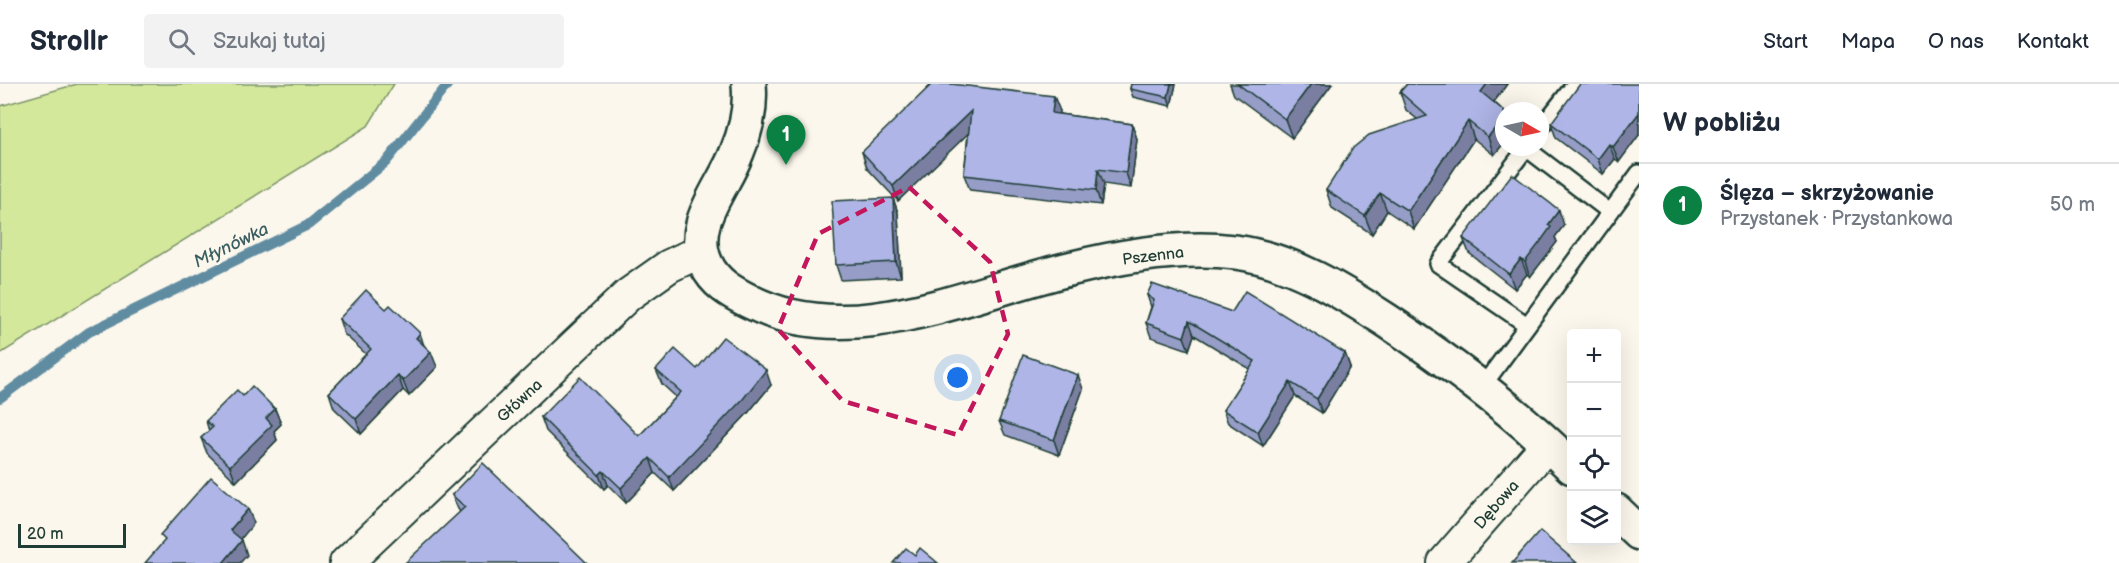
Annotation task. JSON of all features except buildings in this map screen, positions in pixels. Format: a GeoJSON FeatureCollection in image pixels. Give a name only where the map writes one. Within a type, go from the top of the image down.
{"type":"FeatureCollection","features":[{"type":"Feature","properties":{"kind":"street"},"geometry":{"type":"LineString","coordinates":[[701,250],[703,220],[738,151],[747,118],[749,84]]}},
{"type":"Feature","properties":{"kind":"street","name":"Pszenna"},"geometry":{"type":"LineString","coordinates":[[701,250],[713,276],[722,285],[759,306],[811,319],[866,321],[911,314],[1069,269],[1139,256],[1178,251],[1234,252],[1280,262],[1348,296],[1445,358],[1482,387],[1567,462]]}},
{"type":"Feature","properties":{"kind":"street","name":"Główna"},"geometry":{"type":"LineString","coordinates":[[346,563],[628,295],[669,266],[701,250]]}},
{"type":"Feature","properties":{"kind":"street","name":"Dębowa"},"geometry":{"type":"LineString","coordinates":[[1444,563],[1548,444]]}},
{"type":"Feature","properties":{"kind":"street"},"geometry":{"type":"LineString","coordinates":[[1621,515],[1639,533]]}},
{"type":"Feature","properties":{"kind":"lane"},"geometry":{"type":"LineString","coordinates":[[1549,117],[1575,84]]}},
{"type":"Feature","properties":{"kind":"lane"},"geometry":{"type":"LineString","coordinates":[[1520,156],[1438,264],[1527,325]]}},
{"type":"Feature","properties":{"kind":"lane"},"geometry":{"type":"LineString","coordinates":[[1536,156],[1610,212]]}},
{"type":"Feature","properties":{"kind":"lane"},"geometry":{"type":"LineString","coordinates":[[1482,387],[1639,173]]}},
{"type":"Feature","properties":{"kind":"highlighted area"},"geometry":{"type":"Polygon","coordinates":[[[909,187],[990,262],[1008,334],[958,435],[843,401],[778,329],[818,234],[909,187]]]}},
{"type":"Feature","properties":{"kind":"green space"},"geometry":{"type":"Polygon","coordinates":[[[77,84],[394,84],[368,126],[0,354],[0,106],[77,84]]]}},
{"type":"Feature","properties":{"kind":"waterway","name":"Młynówka"},"geometry":{"type":"LineString","coordinates":[[0,398],[89,332],[308,225],[386,162],[448,84]]}},
{"type":"Feature","properties":{"kind":"place","name":"Ślęza – skrzyżowanie"},"geometry":{"type":"Point","coordinates":[786,165]}}]}
